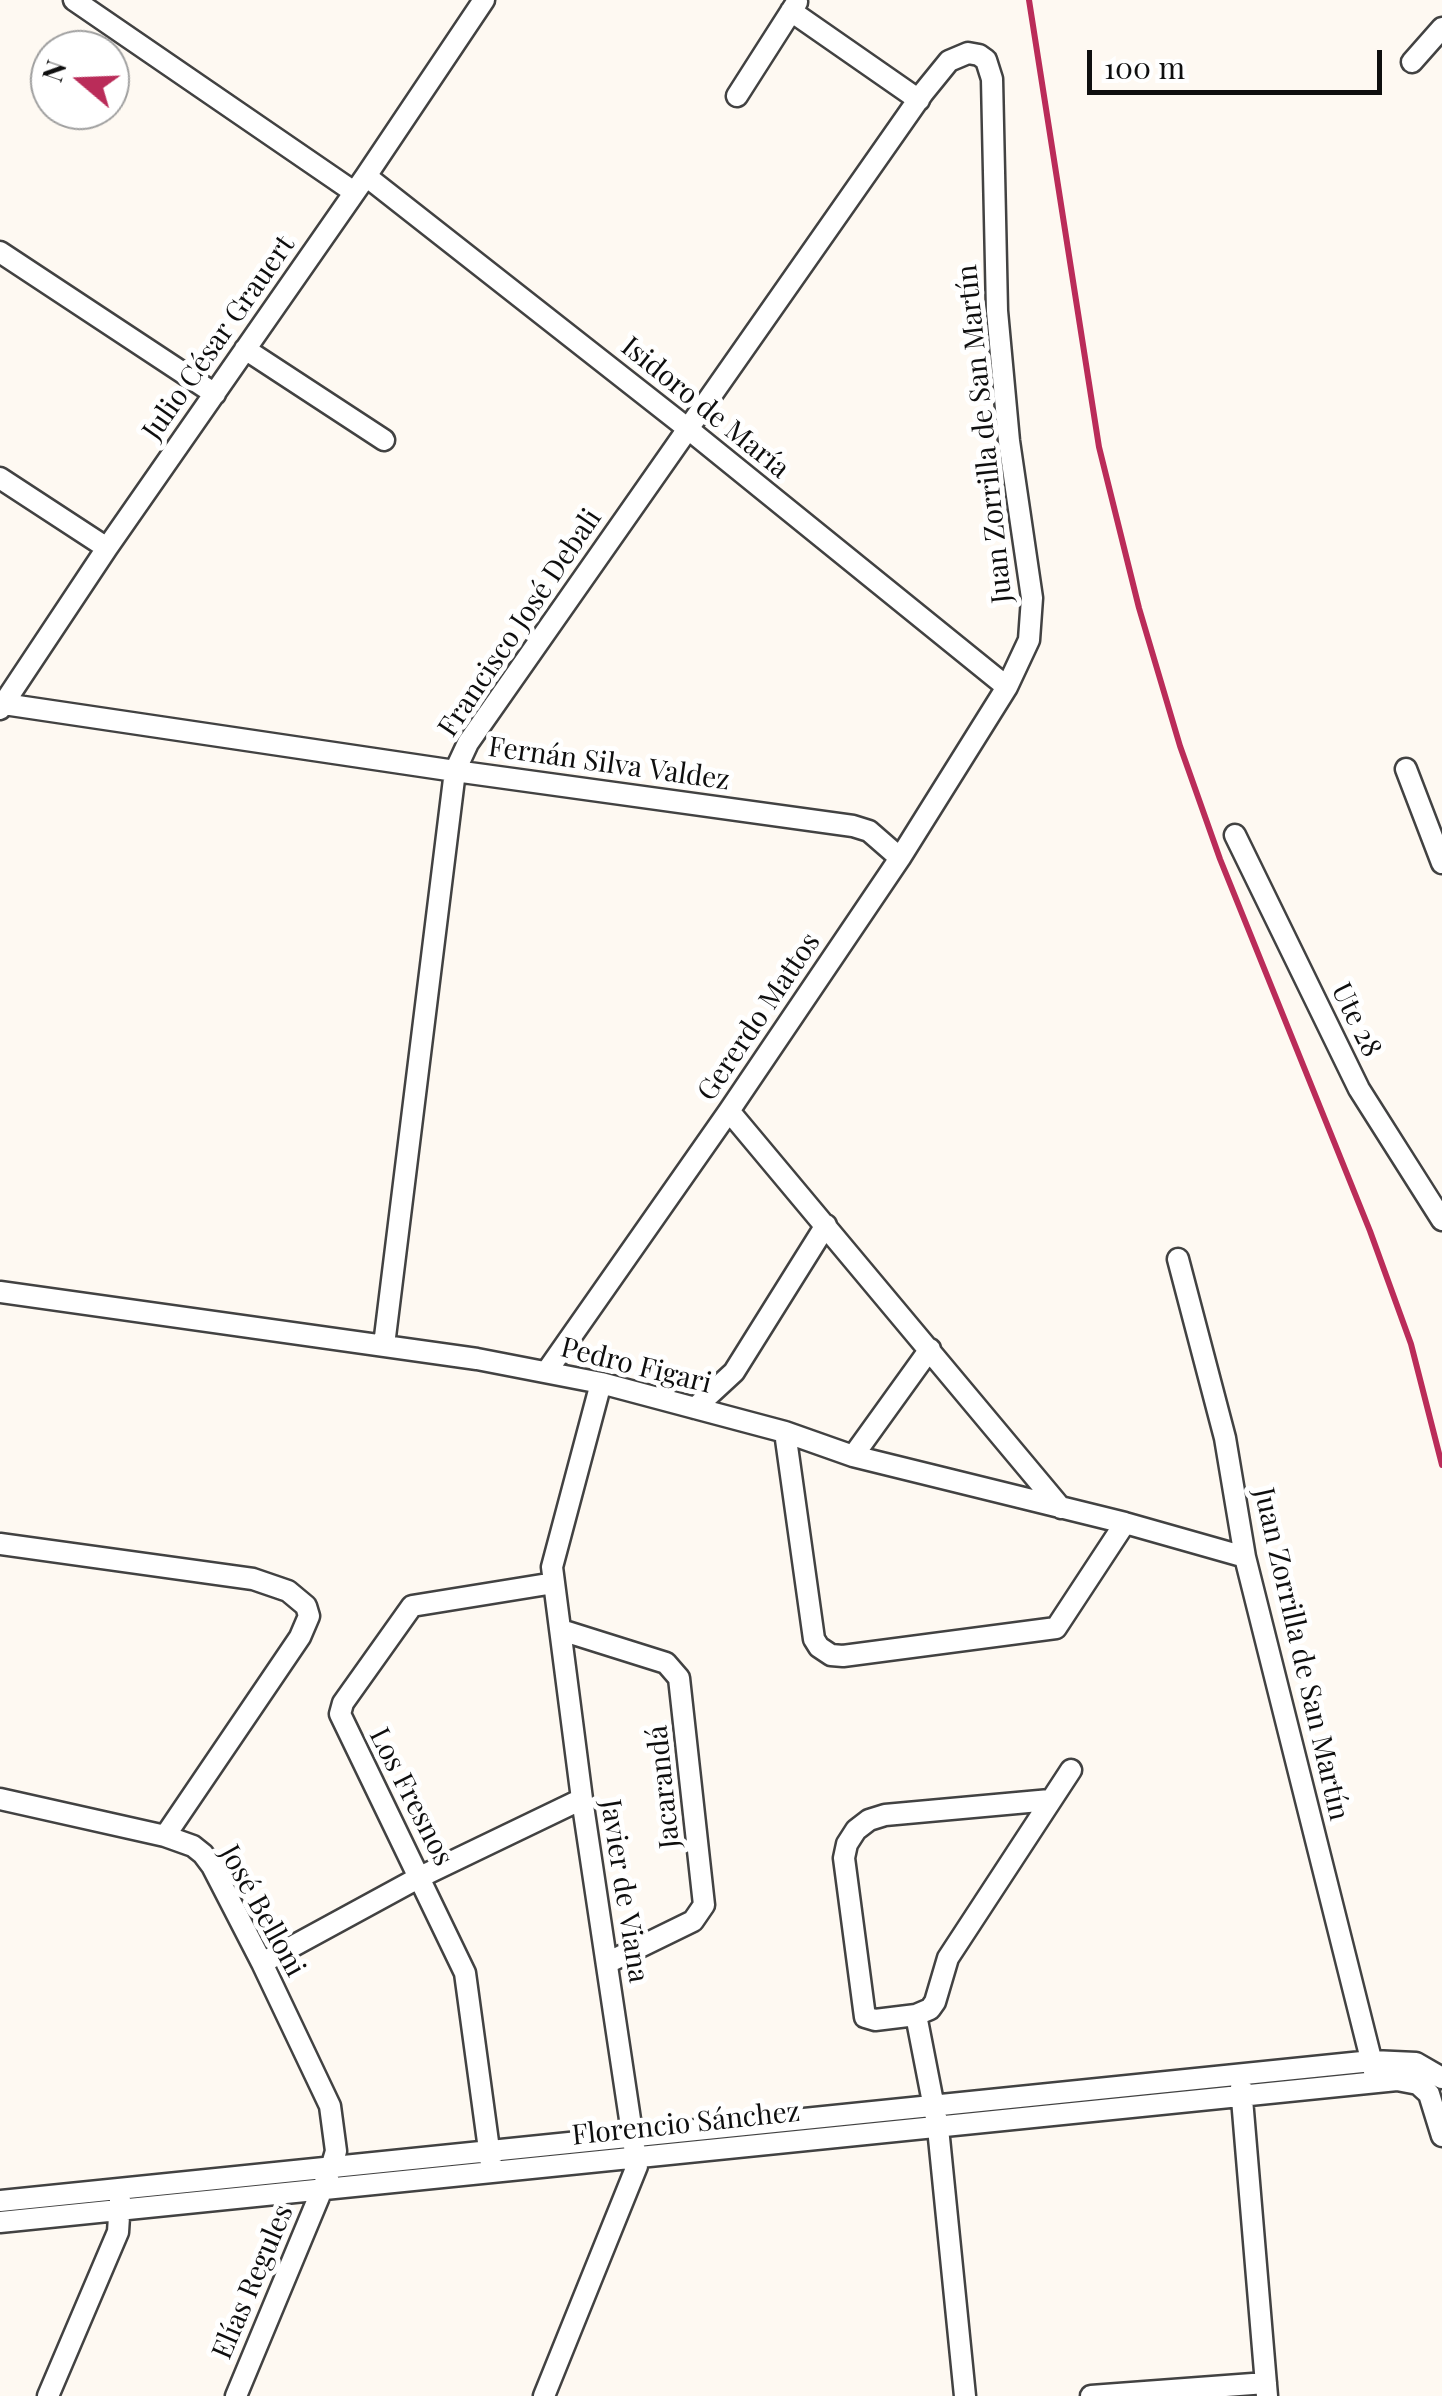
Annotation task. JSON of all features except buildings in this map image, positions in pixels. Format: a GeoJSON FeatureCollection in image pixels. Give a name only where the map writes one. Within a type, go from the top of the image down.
{"type":"FeatureCollection","features":[{"type":"Feature","properties":{"kind":"street","name":"Isidoro de María"},"geometry":{"type":"LineString","coordinates":[[74,0],[360,184],[687,428],[1007,687]]}},
{"type":"Feature","properties":{"kind":"street","name":"Julio César Grauert"},"geometry":{"type":"LineString","coordinates":[[2,706],[484,0]]}},
{"type":"Feature","properties":{"kind":"street"},"geometry":{"type":"LineString","coordinates":[[737,96],[794,6],[919,100]]}},
{"type":"Feature","properties":{"kind":"street"},"geometry":{"type":"LineString","coordinates":[[1412,62],[1442,28]]}},
{"type":"Feature","properties":{"kind":"street","name":"Francisco José Debali"},"geometry":{"type":"LineString","coordinates":[[384,1346],[454,771],[468,743],[919,100],[949,61],[968,53],[980,55]]}},
{"type":"Feature","properties":{"kind":"street","name":"Juan Zorrilla de San Martín"},"geometry":{"type":"LineString","coordinates":[[980,55],[986,60],[992,79],[997,311],[1009,441],[1032,598],[1030,640],[1007,687]]}},
{"type":"Feature","properties":{"kind":"street"},"geometry":{"type":"LineString","coordinates":[[0,252],[215,394]]}},
{"type":"Feature","properties":{"kind":"street"},"geometry":{"type":"LineString","coordinates":[[246,348],[384,440]]}},
{"type":"Feature","properties":{"kind":"street"},"geometry":{"type":"LineString","coordinates":[[0,478],[107,548]]}},
{"type":"Feature","properties":{"kind":"street","name":"Gererdo Mattos"},"geometry":{"type":"LineString","coordinates":[[547,1372],[900,858],[1007,687]]}},
{"type":"Feature","properties":{"kind":"street","name":"Fernán Silva Valdez"},"geometry":{"type":"LineString","coordinates":[[2,706],[853,826],[869,831],[900,858]]}},
{"type":"Feature","properties":{"kind":"street"},"geometry":{"type":"LineString","coordinates":[[1406,769],[1442,863]]}},
{"type":"Feature","properties":{"kind":"street","name":"Ute 28"},"geometry":{"type":"LineString","coordinates":[[1235,836],[1359,1088],[1442,1220]]}},
{"type":"Feature","properties":{"kind":"street"},"geometry":{"type":"LineString","coordinates":[[729,1111],[1060,1508]]}},
{"type":"Feature","properties":{"kind":"street"},"geometry":{"type":"LineString","coordinates":[[695,1408],[734,1372],[826,1225]]}},
{"type":"Feature","properties":{"kind":"street","name":"Juan Zorrilla de San Martín"},"geometry":{"type":"LineString","coordinates":[[1178,1259],[1225,1438],[1245,1558],[1374,2072]]}},
{"type":"Feature","properties":{"kind":"street","name":"Pedro Figari"},"geometry":{"type":"LineString","coordinates":[[0,1292],[384,1346],[601,1383],[785,1432],[854,1456],[1124,1523],[1245,1558]]}},
{"type":"Feature","properties":{"kind":"street"},"geometry":{"type":"LineString","coordinates":[[854,1456],[930,1348]]}},
{"type":"Feature","properties":{"kind":"street","name":"Javier de Viana"},"geometry":{"type":"LineString","coordinates":[[544,2396],[635,2176],[634,2146],[554,1583],[553,1555],[601,1383]]}},
{"type":"Feature","properties":{"kind":"street"},"geometry":{"type":"LineString","coordinates":[[785,1432],[814,1640],[831,1655],[1056,1628],[1124,1523]]}},
{"type":"Feature","properties":{"kind":"street"},"geometry":{"type":"LineString","coordinates":[[0,1544],[252,1579],[288,1591],[306,1606],[309,1616],[300,1637],[164,1836]]}},
{"type":"Feature","properties":{"kind":"street","name":"Los Fresnos"},"geometry":{"type":"LineString","coordinates":[[491,2161],[465,1973],[340,1714],[343,1703],[412,1606],[554,1583]]}},
{"type":"Feature","properties":{"kind":"street","name":"Jacarandá"},"geometry":{"type":"LineString","coordinates":[[561,1630],[666,1662],[680,1678],[704,1905],[693,1921],[608,1963]]}},
{"type":"Feature","properties":{"kind":"street"},"geometry":{"type":"LineString","coordinates":[[1050,1800],[885,1815],[868,1820],[851,1836],[844,1858],[862,2012],[869,2019],[916,2015],[930,2009],[948,1958],[1071,1770]]}},
{"type":"Feature","properties":{"kind":"street"},"geometry":{"type":"LineString","coordinates":[[262,1963],[420,1877],[582,1798]]}},
{"type":"Feature","properties":{"kind":"street","name":"José Belloni"},"geometry":{"type":"LineString","coordinates":[[0,1799],[164,1836],[193,1846],[212,1866],[330,2106],[336,2151],[322,2190]]}},
{"type":"Feature","properties":{"kind":"street"},"geometry":{"type":"LineString","coordinates":[[916,2015],[938,2128],[965,2396]]}},
{"type":"Feature","properties":{"kind":"street"},"geometry":{"type":"LineString","coordinates":[[1374,2072],[1416,2062],[1442,2078]]}},
{"type":"Feature","properties":{"kind":"street"},"geometry":{"type":"LineString","coordinates":[[1374,2072],[1423,2088],[1433,2100],[1442,2136]]}},
{"type":"Feature","properties":{"kind":"street","name":"Florencio Sánchez"},"geometry":{"type":"LineString","coordinates":[[0,2222],[331,2168],[491,2161],[935,2106],[1240,2075],[1374,2072]]}},
{"type":"Feature","properties":{"kind":"street","name":"Florencio Sánchez"},"geometry":{"type":"LineString","coordinates":[[634,2146],[938,2128],[1242,2098],[1374,2072]]}},
{"type":"Feature","properties":{"kind":"street"},"geometry":{"type":"LineString","coordinates":[[1091,2396],[1266,2390],[1240,2075]]}},
{"type":"Feature","properties":{"kind":"street","name":"Florencio Sánchez"},"geometry":{"type":"LineString","coordinates":[[0,2201],[120,2200],[322,2190],[491,2161]]}},
{"type":"Feature","properties":{"kind":"street","name":"Elías Regules"},"geometry":{"type":"LineString","coordinates":[[236,2396],[322,2190]]}},
{"type":"Feature","properties":{"kind":"street"},"geometry":{"type":"LineString","coordinates":[[48,2396],[118,2232],[120,2200]]}},
{"type":"Feature","properties":{"kind":"railway"},"geometry":{"type":"LineString","coordinates":[[1029,0],[1099,447],[1139,608],[1180,746],[1220,859],[1370,1231],[1411,1344],[1442,1465]]}}]}
